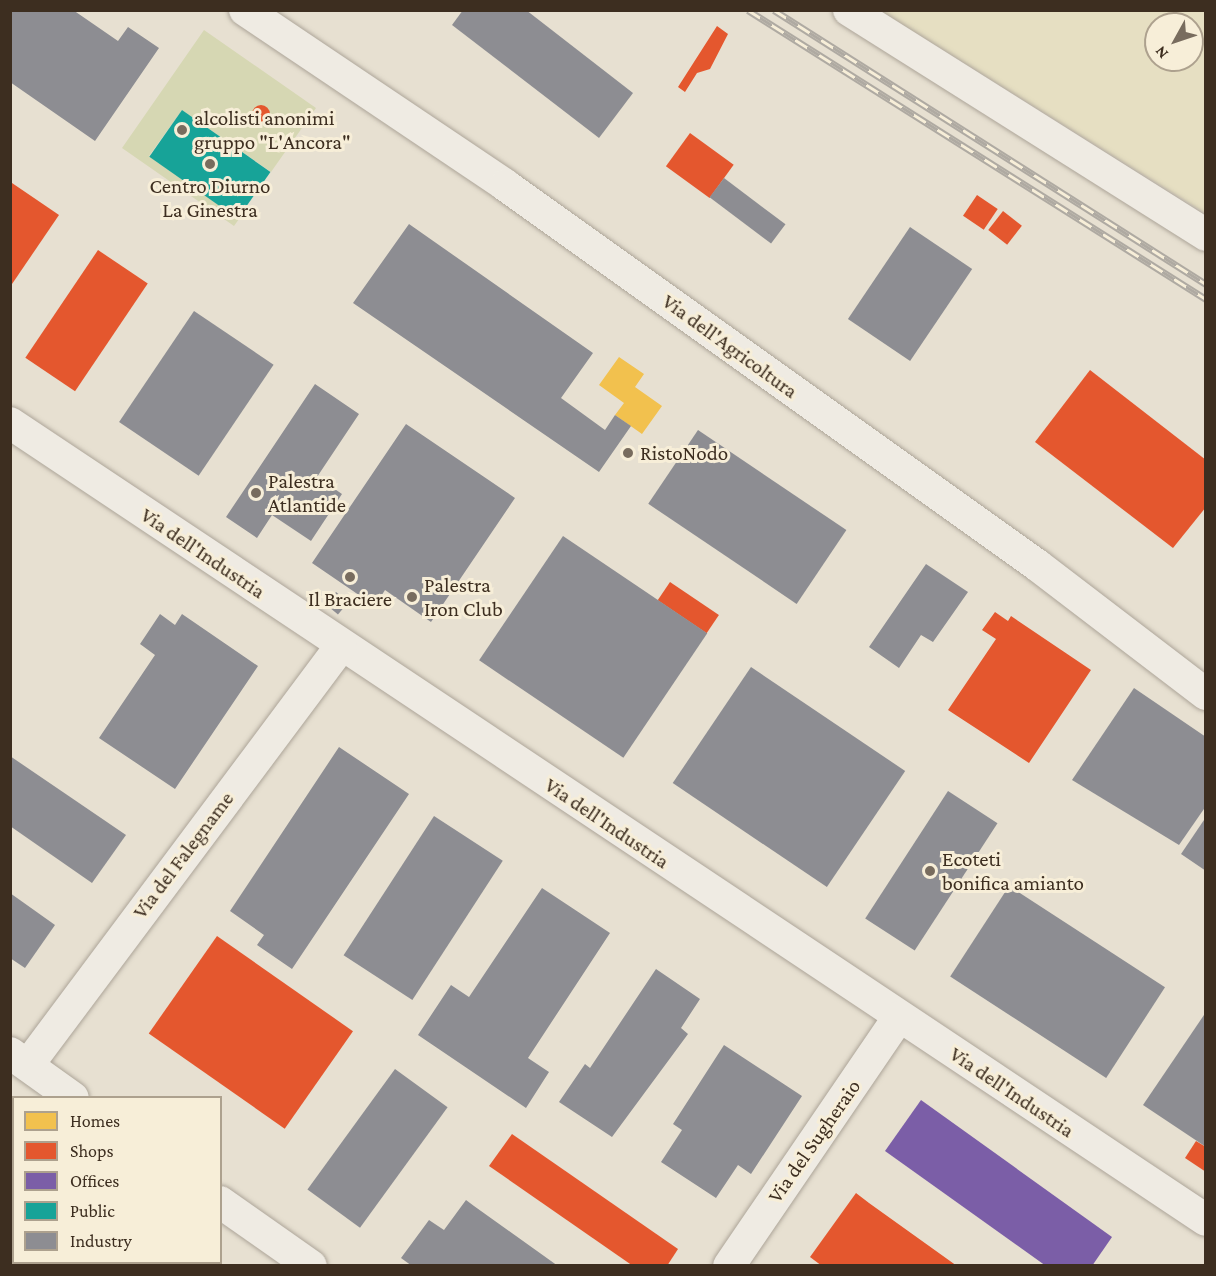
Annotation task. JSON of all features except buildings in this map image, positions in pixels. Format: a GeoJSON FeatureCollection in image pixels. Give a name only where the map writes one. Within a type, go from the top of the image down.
{"type":"FeatureCollection","features":[{"type":"Feature","properties":{"kind":"street","name":"Via dell'Agricoltura"},"geometry":{"type":"LineString","coordinates":[[245,10],[505,185],[1037,565],[1206,694]]}},
{"type":"Feature","properties":{"kind":"street"},"geometry":{"type":"LineString","coordinates":[[849,10],[1206,235]]}},
{"type":"Feature","properties":{"kind":"street","name":"Via dell'Industria"},"geometry":{"type":"LineString","coordinates":[[10,423],[341,646],[1206,1220]]}},
{"type":"Feature","properties":{"kind":"street","name":"Via del Falegname"},"geometry":{"type":"LineString","coordinates":[[19,1059],[341,646]]}},
{"type":"Feature","properties":{"kind":"street","name":"Via del Sugheraio"},"geometry":{"type":"LineString","coordinates":[[729,1266],[900,1017]]}},
{"type":"Feature","properties":{"kind":"street"},"geometry":{"type":"LineString","coordinates":[[19,1059],[70,1096]]}},
{"type":"Feature","properties":{"kind":"street"},"geometry":{"type":"LineString","coordinates":[[222,1203],[311,1266]]}},
{"type":"Feature","properties":{"kind":"shaded area"},"geometry":{"type":"Polygon","coordinates":[[[881,11],[1205,11],[1205,213],[881,11]]]}},
{"type":"Feature","properties":{"kind":"green space"},"geometry":{"type":"Polygon","coordinates":[[[204,30],[316,108],[271,172],[182,110],[149,156],[239,219],[234,226],[122,148],[204,30]]]}},
{"type":"Feature","properties":{"kind":"railway"},"geometry":{"type":"LineString","coordinates":[[748,10],[1206,299]]}},
{"type":"Feature","properties":{"kind":"railway"},"geometry":{"type":"LineString","coordinates":[[774,10],[1206,284]]}},
{"type":"Feature","properties":{"kind":"place","name":"alcolisti anonimi gruppo \"L'Ancora\""},"geometry":{"type":"Point","coordinates":[182,130]}},
{"type":"Feature","properties":{"kind":"place","name":"Centro Diurno La Ginestra"},"geometry":{"type":"Point","coordinates":[210,164]}},
{"type":"Feature","properties":{"kind":"place","name":"RistoNodo"},"geometry":{"type":"Point","coordinates":[628,453]}},
{"type":"Feature","properties":{"kind":"place","name":"Palestra Atlantide"},"geometry":{"type":"Point","coordinates":[256,493]}},
{"type":"Feature","properties":{"kind":"place","name":"Il Braciere"},"geometry":{"type":"Point","coordinates":[350,577]}},
{"type":"Feature","properties":{"kind":"place","name":"Palestra Iron Club"},"geometry":{"type":"Point","coordinates":[412,597]}},
{"type":"Feature","properties":{"kind":"place","name":"Ecoteti bonifica amianto"},"geometry":{"type":"Point","coordinates":[930,871]}}]}
